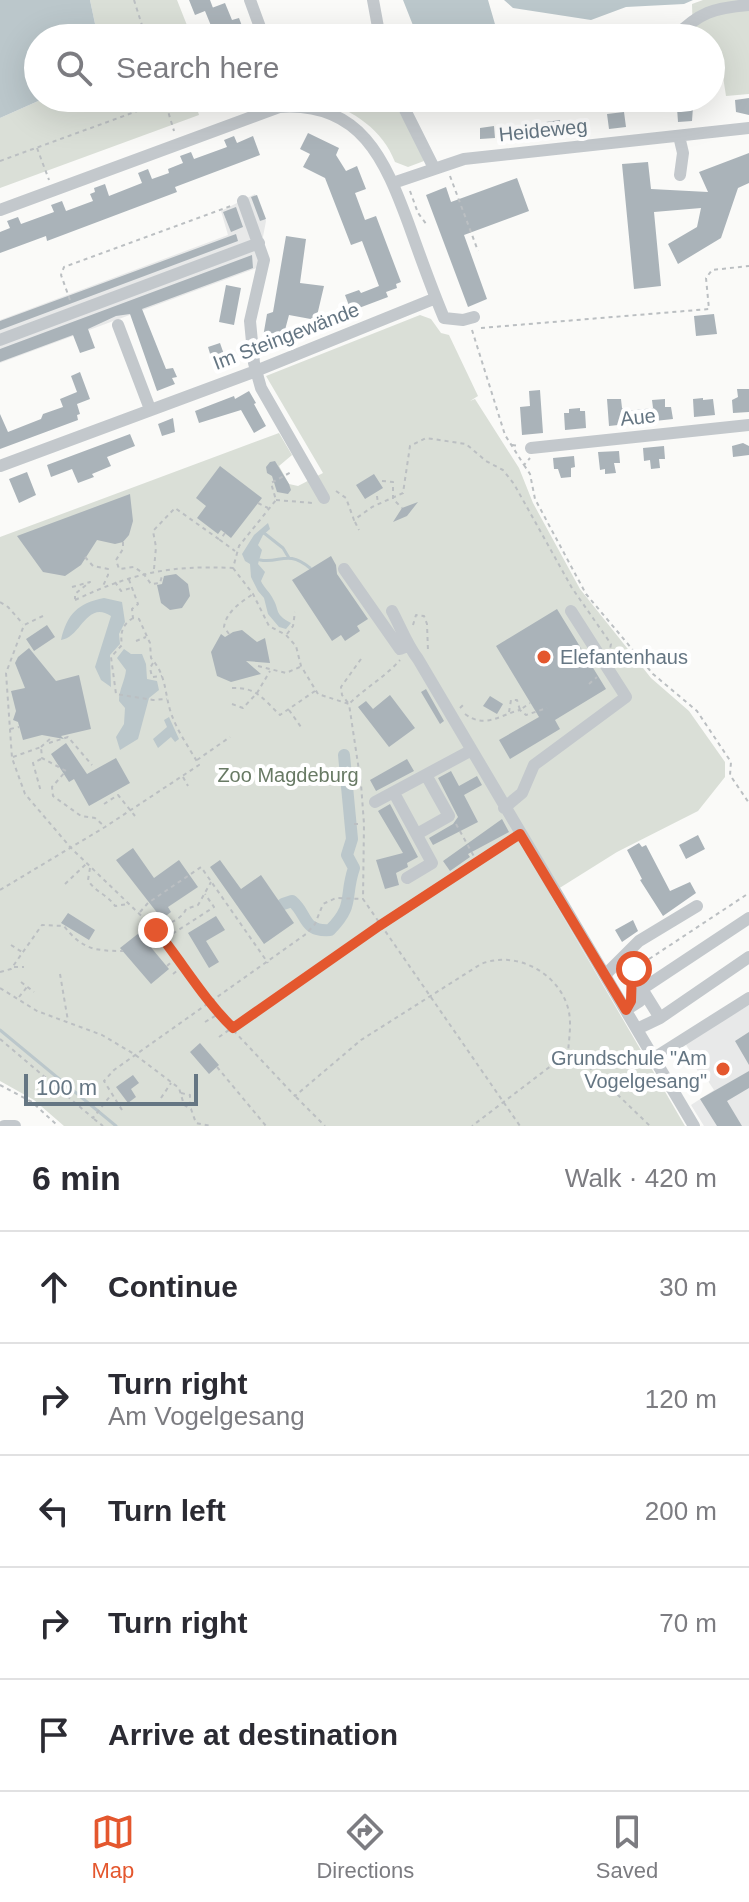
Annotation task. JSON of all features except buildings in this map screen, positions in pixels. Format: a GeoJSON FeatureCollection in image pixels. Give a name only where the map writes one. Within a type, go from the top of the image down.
{"type":"FeatureCollection","features":[{"type":"Feature","properties":{"kind":"street"},"geometry":{"type":"LineString","coordinates":[[250,0],[259,24]]}},
{"type":"Feature","properties":{"kind":"street"},"geometry":{"type":"LineString","coordinates":[[373,0],[377,24]]}},
{"type":"Feature","properties":{"kind":"street"},"geometry":{"type":"LineString","coordinates":[[687,24],[715,9],[749,5]]}},
{"type":"Feature","properties":{"kind":"street"},"geometry":{"type":"LineString","coordinates":[[0,210],[253,112]]}},
{"type":"Feature","properties":{"kind":"street"},"geometry":{"type":"LineString","coordinates":[[319,112],[348,124],[377,151],[399,181],[444,318],[463,320],[474,317]]}},
{"type":"Feature","properties":{"kind":"street"},"geometry":{"type":"LineString","coordinates":[[407,112],[439,166]]}},
{"type":"Feature","properties":{"kind":"street","name":"Heideweg"},"geometry":{"type":"LineString","coordinates":[[399,181],[439,166],[483,156],[749,128]]}},
{"type":"Feature","properties":{"kind":"street"},"geometry":{"type":"LineString","coordinates":[[679,136],[683,153],[680,175]]}},
{"type":"Feature","properties":{"kind":"street"},"geometry":{"type":"LineString","coordinates":[[243,201],[264,266],[250,329],[256,371],[261,388],[324,498]]}},
{"type":"Feature","properties":{"kind":"street"},"geometry":{"type":"LineString","coordinates":[[0,340],[259,243]]}},
{"type":"Feature","properties":{"kind":"street","name":"Im Steingewände"},"geometry":{"type":"LineString","coordinates":[[0,466],[256,371],[436,298]]}},
{"type":"Feature","properties":{"kind":"street"},"geometry":{"type":"LineString","coordinates":[[118,325],[150,409]]}},
{"type":"Feature","properties":{"kind":"street","name":"Aue"},"geometry":{"type":"LineString","coordinates":[[531,448],[749,425]]}},
{"type":"Feature","properties":{"kind":"street"},"geometry":{"type":"LineString","coordinates":[[344,569],[400,649],[408,646]]}},
{"type":"Feature","properties":{"kind":"street"},"geometry":{"type":"LineString","coordinates":[[392,611],[408,646],[694,1126]]}},
{"type":"Feature","properties":{"kind":"street"},"geometry":{"type":"LineString","coordinates":[[504,808],[522,793],[534,765],[626,697],[571,611]]}},
{"type":"Feature","properties":{"kind":"street"},"geometry":{"type":"LineString","coordinates":[[375,802],[470,751]]}},
{"type":"Feature","properties":{"kind":"street"},"geometry":{"type":"LineString","coordinates":[[417,834],[449,816],[426,775]]}},
{"type":"Feature","properties":{"kind":"street"},"geometry":{"type":"LineString","coordinates":[[394,793],[432,863],[407,878]]}},
{"type":"Feature","properties":{"kind":"street"},"geometry":{"type":"LineString","coordinates":[[605,975],[639,941],[697,906]]}},
{"type":"Feature","properties":{"kind":"street"},"geometry":{"type":"LineString","coordinates":[[637,988],[749,918]]}},
{"type":"Feature","properties":{"kind":"street"},"geometry":{"type":"LineString","coordinates":[[637,1029],[652,1019],[660,1018],[748,959]]}},
{"type":"Feature","properties":{"kind":"street"},"geometry":{"type":"LineString","coordinates":[[626,1010],[640,1001],[637,988]]}},
{"type":"Feature","properties":{"kind":"street"},"geometry":{"type":"LineString","coordinates":[[637,988],[660,1018]]}},
{"type":"Feature","properties":{"kind":"street"},"geometry":{"type":"LineString","coordinates":[[654,1058],[749,998]]}},
{"type":"Feature","properties":{"kind":"street"},"geometry":{"type":"LineString","coordinates":[[4,1126],[15,1126]]}},
{"type":"Feature","properties":{"kind":"path"},"geometry":{"type":"LineString","coordinates":[[134,0],[142,24]]}},
{"type":"Feature","properties":{"kind":"path"},"geometry":{"type":"LineString","coordinates":[[0,161],[130,112]]}},
{"type":"Feature","properties":{"kind":"path"},"geometry":{"type":"LineString","coordinates":[[169,112],[177,142]]}},
{"type":"Feature","properties":{"kind":"path"},"geometry":{"type":"LineString","coordinates":[[37,147],[53,190]]}},
{"type":"Feature","properties":{"kind":"path"},"geometry":{"type":"LineString","coordinates":[[439,166],[478,251]]}},
{"type":"Feature","properties":{"kind":"path"},"geometry":{"type":"LineString","coordinates":[[399,181],[427,225]]}},
{"type":"Feature","properties":{"kind":"path"},"geometry":{"type":"LineString","coordinates":[[75,312],[61,275],[62,268],[243,201]]}},
{"type":"Feature","properties":{"kind":"path"},"geometry":{"type":"LineString","coordinates":[[749,266],[712,270],[706,278],[709,309],[472,329],[505,435],[530,474],[535,499],[586,594],[653,674],[697,711],[731,762],[730,775],[749,803]]}},
{"type":"Feature","properties":{"kind":"path"},"geometry":{"type":"LineString","coordinates":[[354,520],[372,507],[403,493],[410,446],[426,438],[466,444],[486,461],[503,470],[514,484],[572,588],[611,644],[605,660]]}},
{"type":"Feature","properties":{"kind":"path"},"geometry":{"type":"LineString","coordinates":[[512,445],[531,448],[531,456],[524,465]]}},
{"type":"Feature","properties":{"kind":"path"},"geometry":{"type":"LineString","coordinates":[[276,500],[271,483],[283,476]]}},
{"type":"Feature","properties":{"kind":"path"},"geometry":{"type":"LineString","coordinates":[[382,481],[393,482],[393,499],[402,508]]}},
{"type":"Feature","properties":{"kind":"path"},"geometry":{"type":"LineString","coordinates":[[276,500],[315,503],[337,490],[350,506],[350,514],[359,530]]}},
{"type":"Feature","properties":{"kind":"path"},"geometry":{"type":"LineString","coordinates":[[377,496],[378,505]]}},
{"type":"Feature","properties":{"kind":"path"},"geometry":{"type":"LineString","coordinates":[[276,500],[236,551],[233,568],[253,594],[269,626],[286,635],[296,646],[301,666],[316,690],[349,704]]}},
{"type":"Feature","properties":{"kind":"path"},"geometry":{"type":"LineString","coordinates":[[258,503],[269,509]]}},
{"type":"Feature","properties":{"kind":"path"},"geometry":{"type":"LineString","coordinates":[[153,572],[156,547],[153,531],[175,508],[236,551]]}},
{"type":"Feature","properties":{"kind":"path"},"geometry":{"type":"LineString","coordinates":[[220,540],[225,533]]}},
{"type":"Feature","properties":{"kind":"path"},"geometry":{"type":"LineString","coordinates":[[123,542],[123,549],[116,560],[119,569],[134,567],[151,584],[160,583],[162,576]]}},
{"type":"Feature","properties":{"kind":"path"},"geometry":{"type":"LineString","coordinates":[[229,554],[234,557]]}},
{"type":"Feature","properties":{"kind":"path"},"geometry":{"type":"LineString","coordinates":[[85,557],[93,566],[108,569],[103,587]]}},
{"type":"Feature","properties":{"kind":"path"},"geometry":{"type":"LineString","coordinates":[[180,573],[184,567]]}},
{"type":"Feature","properties":{"kind":"path"},"geometry":{"type":"LineString","coordinates":[[72,587],[90,582],[75,594],[75,600],[143,573],[184,567],[233,568]]}},
{"type":"Feature","properties":{"kind":"path"},"geometry":{"type":"LineString","coordinates":[[128,577],[138,604],[132,609],[133,618]]}},
{"type":"Feature","properties":{"kind":"path"},"geometry":{"type":"LineString","coordinates":[[115,582],[121,591],[132,588]]}},
{"type":"Feature","properties":{"kind":"path"},"geometry":{"type":"LineString","coordinates":[[229,634],[224,627],[225,619],[253,594]]}},
{"type":"Feature","properties":{"kind":"path"},"geometry":{"type":"LineString","coordinates":[[0,602],[24,625]]}},
{"type":"Feature","properties":{"kind":"path"},"geometry":{"type":"LineString","coordinates":[[286,635],[293,626],[295,612]]}},
{"type":"Feature","properties":{"kind":"path"},"geometry":{"type":"LineString","coordinates":[[349,704],[388,674],[402,658],[413,635],[413,618],[416,615],[424,616],[427,624],[429,654]]}},
{"type":"Feature","properties":{"kind":"path"},"geometry":{"type":"LineString","coordinates":[[43,616],[24,625],[6,673],[12,758],[25,794],[71,848],[156,930],[218,1014],[325,1126]]}},
{"type":"Feature","properties":{"kind":"path"},"geometry":{"type":"LineString","coordinates":[[0,890],[105,827],[199,765],[171,713],[163,675],[151,658],[147,636],[139,619],[133,618],[123,626],[120,635],[122,645],[111,657],[116,694],[153,700],[168,699]]}},
{"type":"Feature","properties":{"kind":"path"},"geometry":{"type":"LineString","coordinates":[[136,641],[147,636]]}},
{"type":"Feature","properties":{"kind":"path"},"geometry":{"type":"LineString","coordinates":[[150,643],[154,636]]}},
{"type":"Feature","properties":{"kind":"path"},"geometry":{"type":"LineString","coordinates":[[361,659],[341,687],[342,695],[349,704],[358,765],[364,824],[363,899],[520,1126]]}},
{"type":"Feature","properties":{"kind":"path"},"geometry":{"type":"LineString","coordinates":[[154,662],[150,668],[152,677],[163,675]]}},
{"type":"Feature","properties":{"kind":"path"},"geometry":{"type":"LineString","coordinates":[[258,666],[286,673],[301,666]]}},
{"type":"Feature","properties":{"kind":"path"},"geometry":{"type":"LineString","coordinates":[[232,704],[243,708],[257,693],[270,671]]}},
{"type":"Feature","properties":{"kind":"path"},"geometry":{"type":"LineString","coordinates":[[232,688],[247,687],[280,715],[316,690]]}},
{"type":"Feature","properties":{"kind":"path"},"geometry":{"type":"LineString","coordinates":[[368,687],[371,692]]}},
{"type":"Feature","properties":{"kind":"path"},"geometry":{"type":"LineString","coordinates":[[329,706],[332,699]]}},
{"type":"Feature","properties":{"kind":"path"},"geometry":{"type":"LineString","coordinates":[[509,713],[511,700],[517,700],[520,710],[526,715],[547,708]]}},
{"type":"Feature","properties":{"kind":"path"},"geometry":{"type":"LineString","coordinates":[[465,703],[458,708],[478,722],[494,721],[530,703]]}},
{"type":"Feature","properties":{"kind":"path"},"geometry":{"type":"LineString","coordinates":[[288,709],[301,727]]}},
{"type":"Feature","properties":{"kind":"path"},"geometry":{"type":"LineString","coordinates":[[7,716],[14,717]]}},
{"type":"Feature","properties":{"kind":"path"},"geometry":{"type":"LineString","coordinates":[[8,729],[19,727]]}},
{"type":"Feature","properties":{"kind":"path"},"geometry":{"type":"LineString","coordinates":[[49,743],[52,737]]}},
{"type":"Feature","properties":{"kind":"path"},"geometry":{"type":"LineString","coordinates":[[12,758],[68,737],[92,765]]}},
{"type":"Feature","properties":{"kind":"path"},"geometry":{"type":"LineString","coordinates":[[196,761],[230,737]]}},
{"type":"Feature","properties":{"kind":"path"},"geometry":{"type":"LineString","coordinates":[[41,747],[42,758]]}},
{"type":"Feature","properties":{"kind":"path"},"geometry":{"type":"LineString","coordinates":[[41,792],[33,763],[42,758]]}},
{"type":"Feature","properties":{"kind":"path"},"geometry":{"type":"LineString","coordinates":[[42,758],[66,771],[52,787],[57,802],[70,806],[81,816],[95,818],[105,827]]}},
{"type":"Feature","properties":{"kind":"path"},"geometry":{"type":"LineString","coordinates":[[351,766],[358,765]]}},
{"type":"Feature","properties":{"kind":"path"},"geometry":{"type":"LineString","coordinates":[[183,776],[188,786]]}},
{"type":"Feature","properties":{"kind":"path"},"geometry":{"type":"LineString","coordinates":[[104,804],[118,795],[135,816]]}},
{"type":"Feature","properties":{"kind":"path"},"geometry":{"type":"LineString","coordinates":[[449,816],[477,861]]}},
{"type":"Feature","properties":{"kind":"path"},"geometry":{"type":"LineString","coordinates":[[354,824],[364,824]]}},
{"type":"Feature","properties":{"kind":"path"},"geometry":{"type":"LineString","coordinates":[[219,1037],[379,926],[520,834]]}},
{"type":"Feature","properties":{"kind":"path"},"geometry":{"type":"LineString","coordinates":[[65,884],[87,863]]}},
{"type":"Feature","properties":{"kind":"path"},"geometry":{"type":"LineString","coordinates":[[91,867],[88,880],[92,887],[115,906],[129,903]]}},
{"type":"Feature","properties":{"kind":"path"},"geometry":{"type":"LineString","coordinates":[[139,912],[201,867],[268,963]]}},
{"type":"Feature","properties":{"kind":"path"},"geometry":{"type":"LineString","coordinates":[[156,930],[184,915],[186,909],[198,905],[211,882]]}},
{"type":"Feature","properties":{"kind":"path"},"geometry":{"type":"LineString","coordinates":[[164,939],[214,907],[204,893]]}},
{"type":"Feature","properties":{"kind":"path"},"geometry":{"type":"LineString","coordinates":[[637,988],[634,969],[749,893]]}},
{"type":"Feature","properties":{"kind":"path"},"geometry":{"type":"LineString","coordinates":[[122,1110],[104,1081],[134,1054],[306,934],[315,924],[320,906],[340,898],[363,899]]}},
{"type":"Feature","properties":{"kind":"path"},"geometry":{"type":"LineString","coordinates":[[12,967],[42,925],[64,926],[78,944],[104,951],[123,951]]}},
{"type":"Feature","properties":{"kind":"path"},"geometry":{"type":"LineString","coordinates":[[142,936],[152,926]]}},
{"type":"Feature","properties":{"kind":"path"},"geometry":{"type":"LineString","coordinates":[[11,945],[23,952]]}},
{"type":"Feature","properties":{"kind":"path"},"geometry":{"type":"LineString","coordinates":[[167,966],[178,957]]}},
{"type":"Feature","properties":{"kind":"path"},"geometry":{"type":"LineString","coordinates":[[295,1096],[354,1045],[472,968],[490,961],[526,963],[542,972],[564,996],[570,1011],[568,1053]]}},
{"type":"Feature","properties":{"kind":"path"},"geometry":{"type":"LineString","coordinates":[[173,974],[184,965]]}},
{"type":"Feature","properties":{"kind":"path"},"geometry":{"type":"LineString","coordinates":[[0,972],[12,967],[24,967]]}},
{"type":"Feature","properties":{"kind":"path"},"geometry":{"type":"LineString","coordinates":[[60,974],[68,1023]]}},
{"type":"Feature","properties":{"kind":"path"},"geometry":{"type":"LineString","coordinates":[[21,982],[34,992]]}},
{"type":"Feature","properties":{"kind":"path"},"geometry":{"type":"LineString","coordinates":[[18,998],[27,987]]}},
{"type":"Feature","properties":{"kind":"path"},"geometry":{"type":"LineString","coordinates":[[0,988],[37,1011],[102,1035],[134,1054],[179,1088],[184,1105],[190,1108]]}},
{"type":"Feature","properties":{"kind":"path"},"geometry":{"type":"LineString","coordinates":[[205,1022],[218,1014]]}},
{"type":"Feature","properties":{"kind":"path"},"geometry":{"type":"LineString","coordinates":[[0,1039],[103,1126]]}},
{"type":"Feature","properties":{"kind":"path"},"geometry":{"type":"LineString","coordinates":[[472,1126],[568,1053]]}},
{"type":"Feature","properties":{"kind":"path"},"geometry":{"type":"LineString","coordinates":[[568,1053],[591,1069],[650,1126]]}},
{"type":"Feature","properties":{"kind":"path"},"geometry":{"type":"LineString","coordinates":[[217,1067],[266,1126]]}},
{"type":"Feature","properties":{"kind":"path"},"geometry":{"type":"LineString","coordinates":[[161,1098],[171,1082]]}},
{"type":"Feature","properties":{"kind":"path"},"geometry":{"type":"LineString","coordinates":[[179,1088],[184,1082]]}},
{"type":"Feature","properties":{"kind":"path"},"geometry":{"type":"LineString","coordinates":[[0,1085],[32,1102],[58,1126]]}},
{"type":"Feature","properties":{"kind":"path"},"geometry":{"type":"LineString","coordinates":[[181,1093],[190,1095],[190,1108],[196,1124],[211,1126]]}},
{"type":"Feature","properties":{"kind":"path"},"geometry":{"type":"LineString","coordinates":[[94,1116],[112,1094]]}},
{"type":"Feature","properties":{"kind":"shaded area"},"geometry":{"type":"Polygon","coordinates":[[[0,0],[90,0],[95,24],[24,24],[24,107],[0,118],[0,0]]]}},
{"type":"Feature","properties":{"kind":"shaded area"},"geometry":{"type":"Polygon","coordinates":[[[403,0],[488,0],[495,24],[412,24],[403,0]]]}},
{"type":"Feature","properties":{"kind":"shaded area"},"geometry":{"type":"Polygon","coordinates":[[[504,0],[693,0],[684,4],[626,7],[591,20],[513,8],[504,0]]]}},
{"type":"Feature","properties":{"kind":"shaded area"},"geometry":{"type":"Polygon","coordinates":[[[255,194],[266,221],[257,268],[0,363],[0,320],[228,235],[221,211],[255,194]]]}},
{"type":"Feature","properties":{"kind":"shaded area"},"geometry":{"type":"Polygon","coordinates":[[[268,523],[270,529],[258,545],[262,550],[258,564],[265,572],[261,581],[279,614],[291,623],[286,629],[279,627],[268,614],[264,598],[251,577],[250,564],[242,554],[254,535],[268,523]]]}},
{"type":"Feature","properties":{"kind":"shaded area"},"geometry":{"type":"Polygon","coordinates":[[[104,598],[122,602],[125,622],[119,634],[120,644],[110,655],[111,687],[101,680],[95,667],[111,616],[95,613],[68,638],[61,640],[75,611],[104,598]]]}},
{"type":"Feature","properties":{"kind":"shaded area"},"geometry":{"type":"Polygon","coordinates":[[[124,649],[131,654],[142,654],[147,679],[157,681],[159,690],[149,698],[138,739],[120,750],[116,737],[124,724],[125,708],[119,701],[126,670],[117,658],[124,649]]]}},
{"type":"Feature","properties":{"kind":"shaded area"},"geometry":{"type":"Polygon","coordinates":[[[169,717],[179,739],[175,742],[171,737],[158,748],[153,739],[167,727],[164,720],[169,717]]]}},
{"type":"Feature","properties":{"kind":"shaded area","name":"Grundschule \"Am Vogelgesang\""},"geometry":{"type":"Polygon","coordinates":[[[749,1005],[749,1126],[704,1126],[691,1105],[714,1090],[702,1072],[699,1073],[695,1066],[697,1063],[685,1043],[749,1005]]]}},
{"type":"Feature","properties":{"kind":"green space"},"geometry":{"type":"Polygon","coordinates":[[[90,0],[177,0],[186,24],[95,24],[90,0]]]}},
{"type":"Feature","properties":{"kind":"green space"},"geometry":{"type":"Polygon","coordinates":[[[703,0],[749,0],[749,94],[726,96],[725,24],[693,24],[692,4],[703,0]]]}},
{"type":"Feature","properties":{"kind":"green space"},"geometry":{"type":"Polygon","coordinates":[[[24,107],[24,112],[198,112],[199,115],[0,188],[0,118],[24,107]]]}},
{"type":"Feature","properties":{"kind":"green space"},"geometry":{"type":"Polygon","coordinates":[[[349,112],[400,112],[424,161],[408,167],[395,162],[383,140],[349,112]]]}},
{"type":"Feature","properties":{"kind":"green space","name":"Zoo Magdeburg"},"geometry":{"type":"Polygon","coordinates":[[[420,315],[431,319],[441,333],[449,335],[478,396],[470,401],[475,399],[519,468],[533,503],[580,589],[651,678],[689,711],[725,762],[725,777],[698,811],[617,852],[550,894],[685,1126],[64,1126],[34,1100],[0,1081],[0,537],[279,433],[292,455],[279,466],[289,484],[298,486],[323,473],[266,376],[420,315]]]}},
{"type":"Feature","properties":{"kind":"waterway"},"geometry":{"type":"LineString","coordinates":[[264,533],[283,548],[289,558]]}},
{"type":"Feature","properties":{"kind":"waterway"},"geometry":{"type":"LineString","coordinates":[[260,560],[289,558],[310,568]]}},
{"type":"Feature","properties":{"kind":"waterway"},"geometry":{"type":"LineString","coordinates":[[283,904],[292,901],[310,925],[321,930],[330,930],[346,907],[354,868],[347,855],[352,839],[344,755]]}},
{"type":"Feature","properties":{"kind":"waterway"},"geometry":{"type":"LineString","coordinates":[[0,1030],[116,1126]]}},
{"type":"Feature","properties":{"kind":"place","name":"Elefantenhaus"},"geometry":{"type":"Point","coordinates":[544,657]}},
{"type":"Feature","properties":{"kind":"place","name":"Grundschule \"Am Vogelgesang\""},"geometry":{"type":"Point","coordinates":[723,1069]}},
{"type":"Feature","properties":{"kind":"route"},"geometry":{"type":"LineString","coordinates":[[156,930],[218,1014],[233,1028],[379,926],[520,834],[626,1010],[631,1001],[634,969]]}}]}
